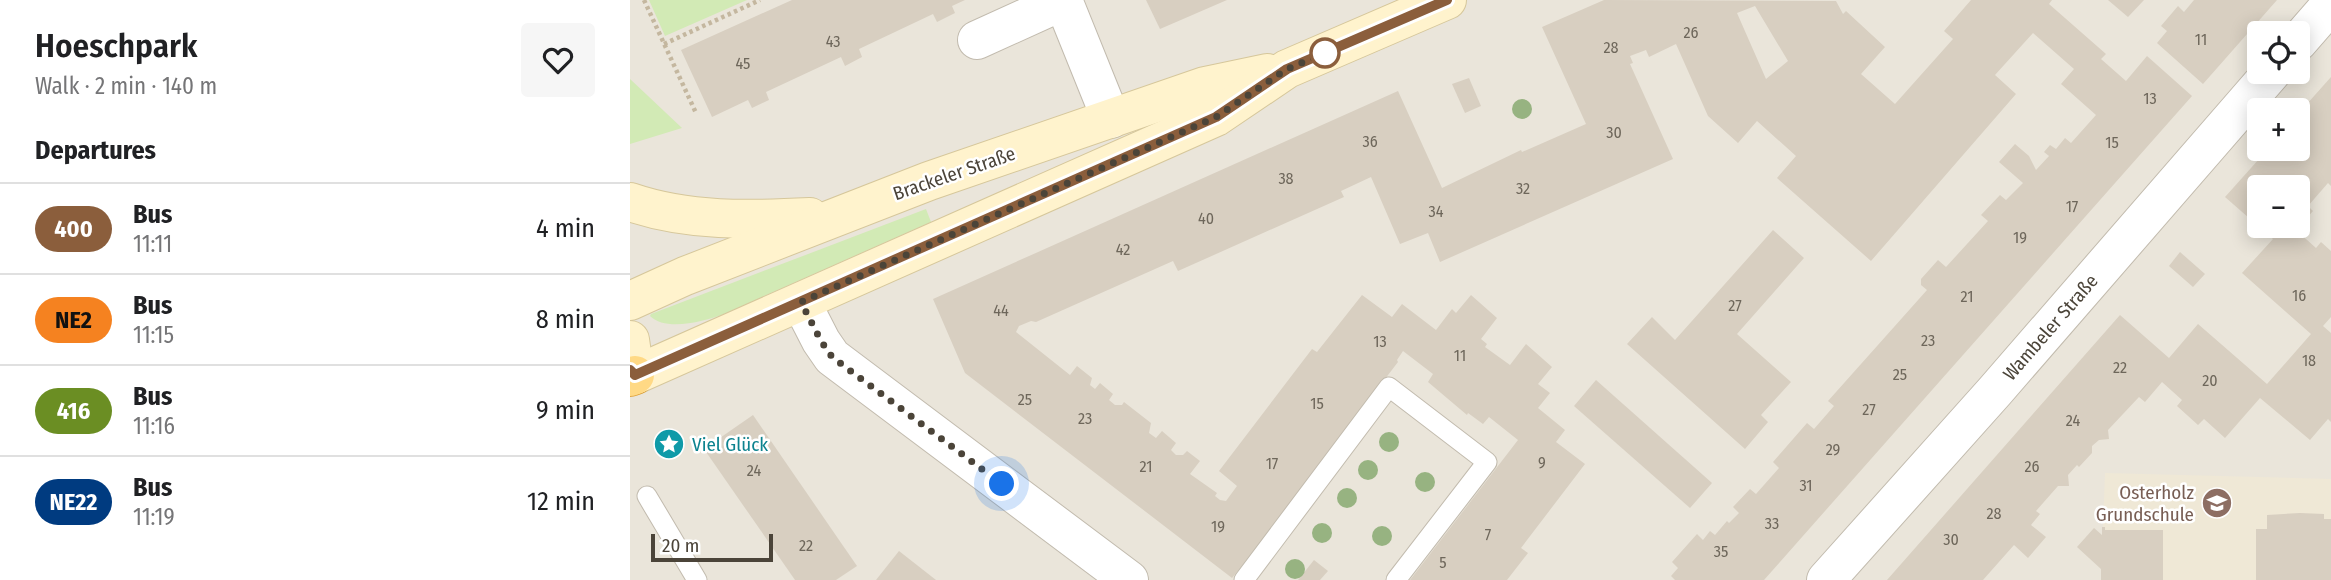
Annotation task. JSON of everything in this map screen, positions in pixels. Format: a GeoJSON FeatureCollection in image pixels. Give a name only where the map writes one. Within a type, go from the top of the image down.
{"type":"FeatureCollection","features":[{"type":"Feature","properties":{"kind":"main road","name":"Brackeler Straße"},"geometry":{"type":"LineString","coordinates":[[631,366],[801,302],[1216,117],[1287,69],[1447,0]]}},
{"type":"Feature","properties":{"kind":"main road","name":"Brackeler Straße"},"geometry":{"type":"LineString","coordinates":[[630,301],[685,276],[929,181],[1205,86],[1287,69]]}},
{"type":"Feature","properties":{"kind":"main road"},"geometry":{"type":"LineString","coordinates":[[630,202],[653,210],[704,217],[837,215]]}},
{"type":"Feature","properties":{"kind":"street"},"geometry":{"type":"LineString","coordinates":[[977,40],[1063,1],[1111,119]]}},
{"type":"Feature","properties":{"kind":"street"},"geometry":{"type":"LineString","coordinates":[[2310,28],[2331,4]]}},
{"type":"Feature","properties":{"kind":"street","name":"Wambeler Straße"},"geometry":{"type":"LineString","coordinates":[[1826,580],[1987,400],[2262,84]]}},
{"type":"Feature","properties":{"kind":"street"},"geometry":{"type":"LineString","coordinates":[[801,302],[832,357],[1129,580]]}},
{"type":"Feature","properties":{"kind":"lane"},"geometry":{"type":"LineString","coordinates":[[1244,580],[1389,387],[1487,462],[1396,580]]}},
{"type":"Feature","properties":{"kind":"lane"},"geometry":{"type":"LineString","coordinates":[[647,496],[697,580]]}},
{"type":"Feature","properties":{"kind":"path"},"geometry":{"type":"LineString","coordinates":[[643,0],[696,113]]}},
{"type":"Feature","properties":{"kind":"path"},"geometry":{"type":"LineString","coordinates":[[664,44],[760,0]]}},
{"type":"Feature","properties":{"kind":"shaded area"},"geometry":{"type":"Polygon","coordinates":[[[630,0],[2331,0],[2331,580],[630,580],[630,0]]]}},
{"type":"Feature","properties":{"kind":"shaded area","name":"Osterholz Grundschule"},"geometry":{"type":"Polygon","coordinates":[[[2105,473],[2331,479],[2331,580],[2101,580],[2105,473]]]}},
{"type":"Feature","properties":{"kind":"green space"},"geometry":{"type":"Polygon","coordinates":[[[649,0],[747,0],[665,36],[649,0]]]}},
{"type":"Feature","properties":{"kind":"green space"},"geometry":{"type":"Polygon","coordinates":[[[630,79],[682,128],[630,144],[630,79]]]}},
{"type":"Feature","properties":{"kind":"green space"},"geometry":{"type":"Polygon","coordinates":[[[926,209],[931,222],[724,314],[686,324],[657,321],[650,316],[651,314],[926,209]]]}},
{"type":"Feature","properties":{"kind":"building"},"geometry":{"type":"Polygon","coordinates":[[[792,0],[965,0],[952,6],[955,13],[937,22],[933,14],[859,49],[862,57],[845,66],[841,57],[766,92],[769,100],[752,108],[748,100],[712,117],[681,50],[792,0]]]}},
{"type":"Feature","properties":{"kind":"building"},"geometry":{"type":"Polygon","coordinates":[[[1146,0],[1227,0],[1160,29],[1146,0]]]}},
{"type":"Feature","properties":{"kind":"building"},"geometry":{"type":"Polygon","coordinates":[[[1604,0],[1836,1],[1843,14],[1846,11],[1885,47],[1861,74],[1895,104],[1953,39],[1944,31],[1971,0],[2052,0],[2049,4],[2106,54],[2101,59],[2126,81],[2147,56],[2192,96],[1764,580],[1675,580],[1671,576],[1678,568],[1672,562],[1697,534],[1703,540],[1710,531],[1715,535],[1727,521],[1729,523],[1739,513],[1733,507],[1750,489],[1756,494],[1779,468],[1773,462],[1807,423],[1814,429],[1834,406],[1828,401],[1927,290],[1921,285],[1921,279],[1938,260],[1946,267],[1988,221],[1981,215],[2000,195],[2006,200],[2023,183],[1999,162],[2015,144],[2029,156],[2036,170],[2049,156],[2044,152],[2050,145],[2056,149],[2065,138],[2071,143],[2096,115],[2061,84],[2074,69],[2033,33],[1995,75],[2016,94],[1871,261],[1777,178],[1796,156],[1757,121],[1738,143],[1708,116],[1676,44],[1649,57],[1646,50],[1630,56],[1633,63],[1630,64],[1673,159],[1440,262],[1428,233],[1400,244],[1371,177],[1341,191],[1344,197],[1178,271],[1173,261],[1036,322],[1031,321],[1019,326],[1016,332],[1070,375],[1077,366],[1092,378],[1090,385],[1095,389],[1100,383],[1113,394],[1109,400],[1115,405],[1122,405],[1124,402],[1151,423],[1149,433],[1156,438],[1162,431],[1176,443],[1171,450],[1176,455],[1183,455],[1187,451],[1200,461],[1190,474],[1217,493],[1215,496],[1220,500],[1226,501],[1237,486],[1219,471],[1312,349],[1317,352],[1362,295],[1392,317],[1402,304],[1436,330],[1452,309],[1456,313],[1471,295],[1497,318],[1481,339],[1487,344],[1485,347],[1510,365],[1526,344],[1552,367],[1538,384],[1550,393],[1538,408],[1565,430],[1556,442],[1585,464],[1521,548],[1528,553],[1507,580],[1410,580],[1518,440],[1489,417],[1483,424],[1468,413],[1467,415],[1428,382],[1433,374],[1403,351],[1398,362],[1267,533],[1269,534],[1232,578],[965,373],[933,299],[1398,91],[1442,188],[1521,150],[1522,152],[1586,124],[1542,27],[1604,0]],[[1755,6],[1737,13],[1766,79],[1788,61],[1755,6]]]}},
{"type":"Feature","properties":{"kind":"building"},"geometry":{"type":"Polygon","coordinates":[[[2108,0],[2144,0],[2128,17],[2108,0]]]}},
{"type":"Feature","properties":{"kind":"building"},"geometry":{"type":"Polygon","coordinates":[[[2194,0],[2277,0],[2258,21],[2247,21],[2247,34],[2203,84],[2157,43],[2167,31],[2161,26],[2178,6],[2184,12],[2194,0]]]}},
{"type":"Feature","properties":{"kind":"building"},"geometry":{"type":"Polygon","coordinates":[[[2331,77],[2331,186],[2328,183],[2310,204],[2310,175],[2247,175],[2247,216],[2225,197],[2257,161],[2310,161],[2310,101],[2331,77]]]}},
{"type":"Feature","properties":{"kind":"building"},"geometry":{"type":"Polygon","coordinates":[[[1469,78],[1481,106],[1465,113],[1452,84],[1469,78]]]}},
{"type":"Feature","properties":{"kind":"building"},"geometry":{"type":"Polygon","coordinates":[[[1773,230],[1804,258],[1737,334],[1791,382],[1761,415],[1768,422],[1745,449],[1627,344],[1652,317],[1675,340],[1773,230]]]}},
{"type":"Feature","properties":{"kind":"building"},"geometry":{"type":"Polygon","coordinates":[[[2305,238],[2316,248],[2321,242],[2331,251],[2331,317],[2323,326],[2331,333],[2331,422],[2328,419],[2310,440],[2260,398],[2225,438],[2204,419],[2198,425],[2177,406],[2182,400],[2162,382],[2145,402],[2139,397],[2108,430],[2109,439],[2099,440],[2092,446],[2092,453],[2068,475],[2069,486],[2058,486],[2036,511],[2040,514],[2031,525],[2046,537],[2028,558],[2014,545],[1983,580],[1887,580],[2120,315],[2169,358],[2198,324],[2267,384],[2311,334],[2242,273],[2273,239],[2305,238]]]}},
{"type":"Feature","properties":{"kind":"building"},"geometry":{"type":"Polygon","coordinates":[[[2180,252],[2205,274],[2193,287],[2169,266],[2180,252]]]}},
{"type":"Feature","properties":{"kind":"building"},"geometry":{"type":"Polygon","coordinates":[[[1596,380],[1712,483],[1690,508],[1574,406],[1596,380]]]}},
{"type":"Feature","properties":{"kind":"building"},"geometry":{"type":"Polygon","coordinates":[[[753,415],[857,566],[836,580],[795,580],[704,449],[753,415]]]}},
{"type":"Feature","properties":{"kind":"building"},"geometry":{"type":"Polygon","coordinates":[[[2324,514],[2324,519],[2331,519],[2331,580],[2256,580],[2256,529],[2267,529],[2267,515],[2324,514]]]}},
{"type":"Feature","properties":{"kind":"building"},"geometry":{"type":"Polygon","coordinates":[[[2102,527],[2105,527],[2105,530],[2163,530],[2163,580],[2101,580],[2101,569],[2077,547],[2094,528],[2102,535],[2102,527]]]}},
{"type":"Feature","properties":{"kind":"building"},"geometry":{"type":"Polygon","coordinates":[[[899,551],[936,580],[876,580],[899,551]]]}},
{"type":"Feature","properties":{"kind":"building"},"geometry":{"type":"Polygon","coordinates":[[[1314,560],[1328,571],[1320,580],[1298,580],[1314,560]]]}},
{"type":"Feature","properties":{"kind":"bus line","name":"400"},"geometry":{"type":"LineString","coordinates":[[630,370],[635,375],[1216,117],[1287,69],[1447,0]]}},
{"type":"Feature","properties":{"kind":"place","name":"Viel Glück"},"geometry":{"type":"Point","coordinates":[669,444]}},
{"type":"Feature","properties":{"kind":"place","name":"Osterholz Grundschule"},"geometry":{"type":"Point","coordinates":[2217,503]}},
{"type":"Feature","properties":{"kind":"route"},"geometry":{"type":"LineString","coordinates":[[1002,484],[832,357],[801,302],[1216,117],[1287,69],[1325,53]]}}]}
